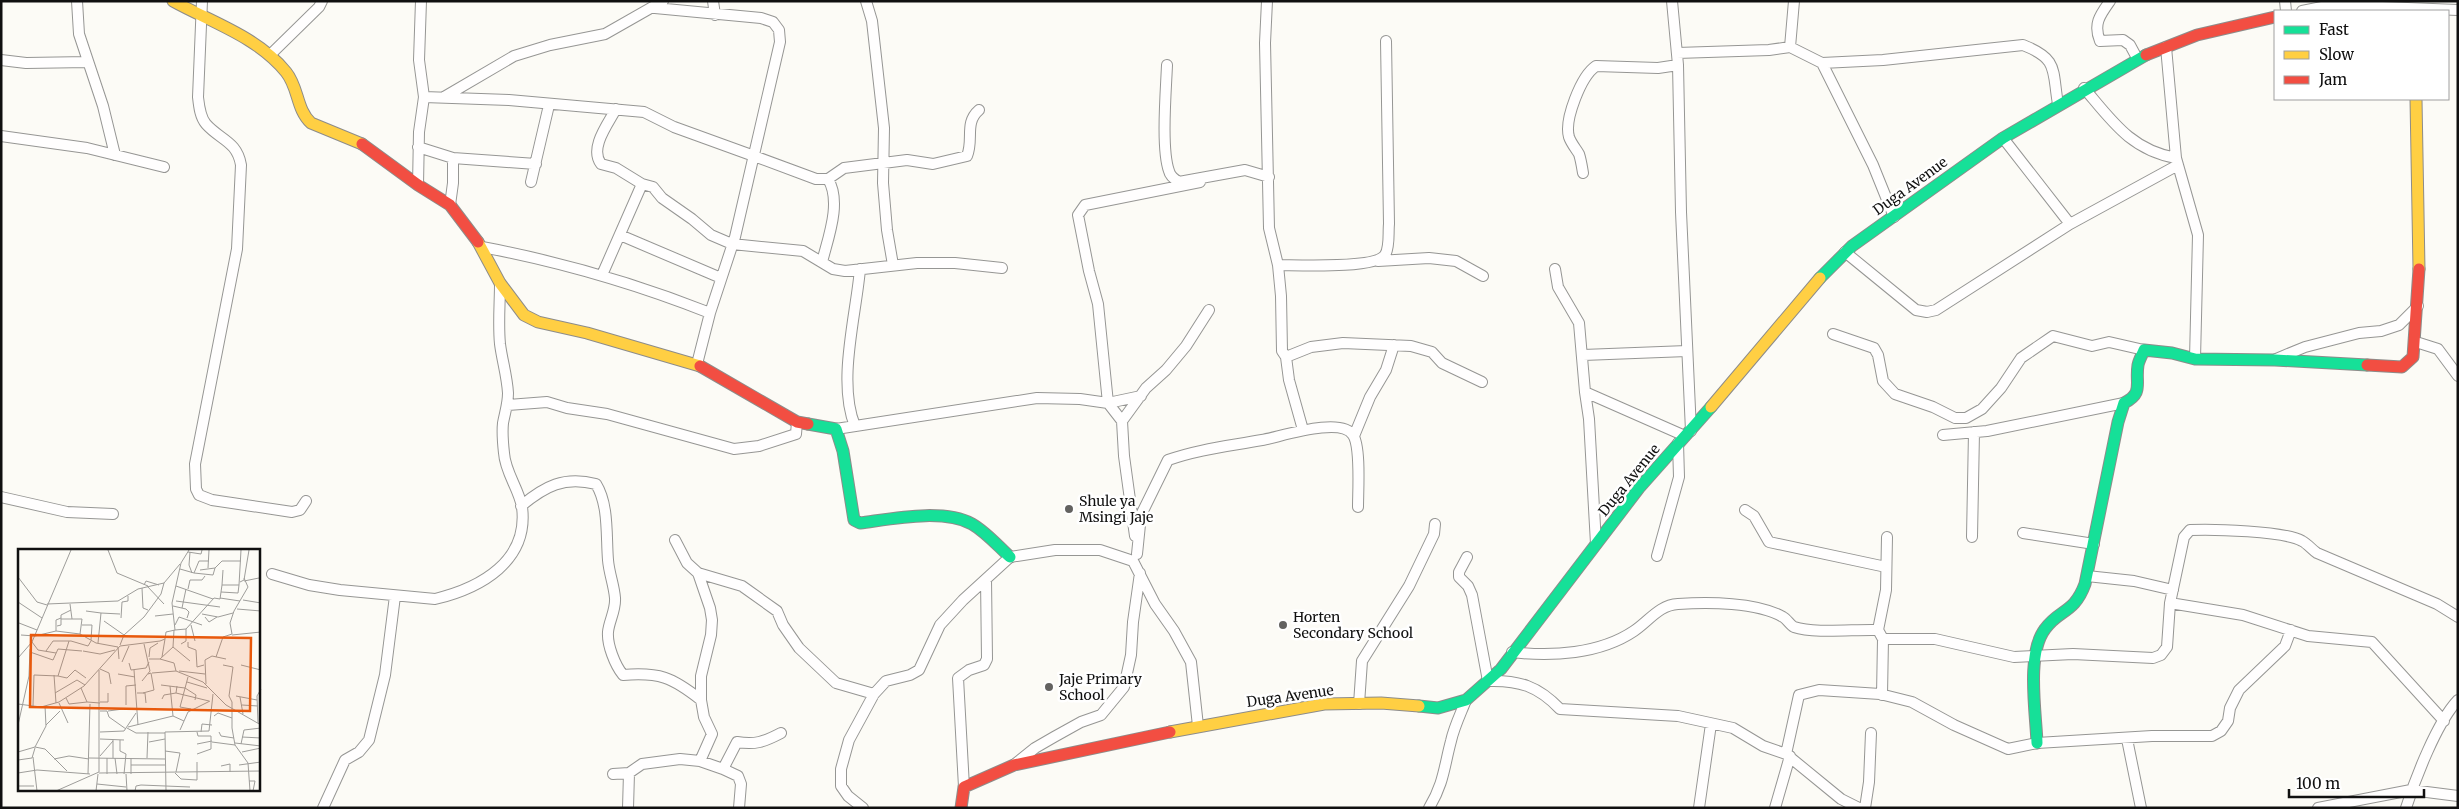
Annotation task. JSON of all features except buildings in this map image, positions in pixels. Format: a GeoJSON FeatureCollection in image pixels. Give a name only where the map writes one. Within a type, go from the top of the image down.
{"type":"FeatureCollection","features":[{"type":"Feature","properties":{"kind":"street"},"geometry":{"type":"LineString","coordinates":[[77,1],[79,34],[103,106],[115,156]]}},
{"type":"Feature","properties":{"kind":"street"},"geometry":{"type":"LineString","coordinates":[[173,1],[248,40],[270,55],[288,74],[297,92],[299,108],[303,117],[311,123],[369,147],[418,185],[450,205],[482,246],[500,283],[524,315],[538,322],[587,333],[697,364],[797,422],[836,429],[1037,398],[1080,398],[1108,403],[1141,396]]}},
{"type":"Feature","properties":{"kind":"street"},"geometry":{"type":"LineString","coordinates":[[202,1],[203,18],[198,97],[200,112],[206,123],[239,153],[241,165],[237,249],[195,464],[196,489],[199,496],[212,500],[292,512],[300,510],[306,501]]}},
{"type":"Feature","properties":{"kind":"street"},"geometry":{"type":"LineString","coordinates":[[270,55],[319,7],[322,1]]}},
{"type":"Feature","properties":{"kind":"street"},"geometry":{"type":"LineString","coordinates":[[418,185],[418,147],[424,97],[419,60],[421,1]]}},
{"type":"Feature","properties":{"kind":"street"},"geometry":{"type":"LineString","coordinates":[[444,97],[514,56],[550,45],[605,34],[636,15],[655,8],[663,1]]}},
{"type":"Feature","properties":{"kind":"street"},"geometry":{"type":"LineString","coordinates":[[713,1],[715,14]]}},
{"type":"Feature","properties":{"kind":"street"},"geometry":{"type":"LineString","coordinates":[[866,1],[872,21],[884,128],[883,162],[887,230],[893,265]]}},
{"type":"Feature","properties":{"kind":"street"},"geometry":{"type":"LineString","coordinates":[[1267,1],[1265,43],[1269,228],[1278,265],[1281,296],[1282,351],[1286,357],[1289,380],[1303,430]]}},
{"type":"Feature","properties":{"kind":"street"},"geometry":{"type":"LineString","coordinates":[[1657,556],[1680,477],[1685,437],[1687,351],[1680,212],[1678,64],[1672,1]]}},
{"type":"Feature","properties":{"kind":"street"},"geometry":{"type":"LineString","coordinates":[[1790,46],[1794,1]]}},
{"type":"Feature","properties":{"kind":"street"},"geometry":{"type":"LineString","coordinates":[[2110,1],[2097,21],[2097,34],[2100,41],[2123,40],[2130,45],[2137,58]]}},
{"type":"Feature","properties":{"kind":"street"},"geometry":{"type":"LineString","coordinates":[[2307,10],[2332,5],[2458,10]]}},
{"type":"Feature","properties":{"kind":"street"},"geometry":{"type":"LineString","coordinates":[[655,8],[761,18],[773,22],[779,30],[780,42],[754,156],[732,244],[710,313],[697,364]]}},
{"type":"Feature","properties":{"kind":"street","name":"Duga Avenue"},"geometry":{"type":"LineString","coordinates":[[964,787],[1014,765],[1198,726],[1324,704],[1438,708],[1466,700],[1501,669],[1512,652],[1639,488],[1685,437],[1810,289],[1846,252],[2003,138],[2137,58],[2197,35],[2274,17]]}},
{"type":"Feature","properties":{"kind":"street"},"geometry":{"type":"LineString","coordinates":[[1378,261],[1384,256],[1387,249],[1389,224],[1386,42]]}},
{"type":"Feature","properties":{"kind":"street"},"geometry":{"type":"LineString","coordinates":[[1677,53],[1768,50],[1790,46],[1822,63],[1883,60],[2023,45],[2040,52],[2050,61],[2058,104]]}},
{"type":"Feature","properties":{"kind":"street"},"geometry":{"type":"LineString","coordinates":[[2166,47],[2177,161],[2192,208],[2198,235],[2195,359]]}},
{"type":"Feature","properties":{"kind":"street"},"geometry":{"type":"LineString","coordinates":[[1,60],[26,63],[88,62]]}},
{"type":"Feature","properties":{"kind":"street"},"geometry":{"type":"LineString","coordinates":[[1822,63],[1873,165],[1894,217]]}},
{"type":"Feature","properties":{"kind":"street"},"geometry":{"type":"LineString","coordinates":[[1583,173],[1580,156],[1569,139],[1567,129],[1577,93],[1591,70],[1596,66],[1658,68],[1678,64]]}},
{"type":"Feature","properties":{"kind":"street"},"geometry":{"type":"LineString","coordinates":[[1167,65],[1166,150],[1169,171],[1174,179],[1179,182],[1245,170],[1269,177]]}},
{"type":"Feature","properties":{"kind":"street"},"geometry":{"type":"LineString","coordinates":[[2084,88],[2125,136],[2162,156],[2177,161]]}},
{"type":"Feature","properties":{"kind":"street"},"geometry":{"type":"LineString","coordinates":[[424,97],[644,112],[674,127],[816,178],[828,179],[844,168],[907,160],[934,164],[967,156],[970,147],[969,130],[972,116],[980,110]]}},
{"type":"Feature","properties":{"kind":"street"},"geometry":{"type":"LineString","coordinates":[[1833,334],[1874,348],[1878,355],[1883,381],[1895,394],[1933,407],[1955,418],[1966,418],[1982,409],[2001,388],[2021,358],[2053,336],[2092,346],[2109,342],[2195,359],[2275,360],[2402,367],[2413,357],[2416,342],[2418,306],[2420,179],[2416,100]]}},
{"type":"Feature","properties":{"kind":"street"},"geometry":{"type":"LineString","coordinates":[[531,182],[549,105]]}},
{"type":"Feature","properties":{"kind":"street"},"geometry":{"type":"LineString","coordinates":[[616,109],[598,144],[598,161],[659,191],[662,198],[711,235],[732,244],[803,251],[834,269],[955,263],[1002,268]]}},
{"type":"Feature","properties":{"kind":"street"},"geometry":{"type":"LineString","coordinates":[[1,136],[87,148],[164,167]]}},
{"type":"Feature","properties":{"kind":"street"},"geometry":{"type":"LineString","coordinates":[[2003,138],[2070,224]]}},
{"type":"Feature","properties":{"kind":"street"},"geometry":{"type":"LineString","coordinates":[[418,147],[453,158],[536,164]]}},
{"type":"Feature","properties":{"kind":"street"},"geometry":{"type":"LineString","coordinates":[[450,205],[453,158]]}},
{"type":"Feature","properties":{"kind":"street"},"geometry":{"type":"LineString","coordinates":[[1846,252],[1916,310],[1927,312],[1936,310],[2070,224],[2177,161]]}},
{"type":"Feature","properties":{"kind":"street"},"geometry":{"type":"LineString","coordinates":[[822,262],[832,225],[832,186],[828,179]]}},
{"type":"Feature","properties":{"kind":"street"},"geometry":{"type":"LineString","coordinates":[[1198,726],[1192,662],[1155,604],[1135,558],[1122,421],[1108,403],[1098,304],[1089,271],[1078,215],[1085,205],[1200,182]]}},
{"type":"Feature","properties":{"kind":"street"},"geometry":{"type":"LineString","coordinates":[[602,275],[642,184]]}},
{"type":"Feature","properties":{"kind":"street"},"geometry":{"type":"LineString","coordinates":[[620,234],[721,278]]}},
{"type":"Feature","properties":{"kind":"street"},"geometry":{"type":"LineString","coordinates":[[482,246],[523,254],[645,287],[710,313]]}},
{"type":"Feature","properties":{"kind":"street"},"geometry":{"type":"LineString","coordinates":[[1278,265],[1343,264],[1429,258],[1456,261],[1483,276]]}},
{"type":"Feature","properties":{"kind":"street"},"geometry":{"type":"LineString","coordinates":[[854,426],[849,413],[847,385],[860,269]]}},
{"type":"Feature","properties":{"kind":"street"},"geometry":{"type":"LineString","coordinates":[[1554,269],[1558,287],[1579,323],[1590,435],[1596,544]]}},
{"type":"Feature","properties":{"kind":"street"},"geometry":{"type":"LineString","coordinates":[[272,574],[309,585],[435,600],[450,596],[501,569],[513,554],[522,534],[522,506],[504,456],[503,423],[508,405],[508,392],[500,343],[500,283]]}},
{"type":"Feature","properties":{"kind":"street"},"geometry":{"type":"LineString","coordinates":[[2275,360],[2305,347],[2359,333],[2381,331],[2399,325],[2418,306]]}},
{"type":"Feature","properties":{"kind":"street"},"geometry":{"type":"LineString","coordinates":[[1122,421],[1141,396],[1186,346],[1209,310]]}},
{"type":"Feature","properties":{"kind":"street"},"geometry":{"type":"LineString","coordinates":[[2416,342],[2438,349],[2458,376]]}},
{"type":"Feature","properties":{"kind":"street"},"geometry":{"type":"LineString","coordinates":[[1286,357],[1312,348],[1343,343],[1411,346],[1432,352],[1442,363],[1482,382]]}},
{"type":"Feature","properties":{"kind":"street"},"geometry":{"type":"LineString","coordinates":[[1358,506],[1354,436],[1370,397],[1386,370],[1394,345]]}},
{"type":"Feature","properties":{"kind":"street"},"geometry":{"type":"LineString","coordinates":[[1943,435],[1974,432],[2124,403],[2134,398],[2137,393],[2138,364],[2144,350]]}},
{"type":"Feature","properties":{"kind":"street"},"geometry":{"type":"LineString","coordinates":[[1583,355],[1687,351]]}},
{"type":"Feature","properties":{"kind":"street"},"geometry":{"type":"LineString","coordinates":[[1585,392],[1685,437]]}},
{"type":"Feature","properties":{"kind":"street"},"geometry":{"type":"LineString","coordinates":[[508,405],[547,402],[567,408],[607,414],[734,449],[759,446],[789,437],[796,434],[797,422]]}},
{"type":"Feature","properties":{"kind":"street"},"geometry":{"type":"LineString","coordinates":[[2037,743],[2035,655],[2041,636],[2053,619],[2071,607],[2082,594],[2094,544],[2118,422],[2124,403]]}},
{"type":"Feature","properties":{"kind":"street"},"geometry":{"type":"LineString","coordinates":[[1135,558],[1141,515],[1168,460],[1192,451],[1261,440],[1303,430],[1338,427],[1349,430],[1354,436]]}},
{"type":"Feature","properties":{"kind":"street"},"geometry":{"type":"LineString","coordinates":[[836,429],[842,441],[845,456],[847,490],[854,520],[860,523],[919,517],[948,517],[970,522],[1010,557]]}},
{"type":"Feature","properties":{"kind":"street"},"geometry":{"type":"LineString","coordinates":[[1972,537],[1974,432]]}},
{"type":"Feature","properties":{"kind":"street"},"geometry":{"type":"LineString","coordinates":[[522,506],[535,495],[557,483],[578,480],[596,484],[604,509],[608,561],[615,599],[608,631],[608,642],[616,667],[623,675],[648,673],[670,679],[700,700]]}},
{"type":"Feature","properties":{"kind":"street"},"geometry":{"type":"LineString","coordinates":[[1,497],[67,512],[113,514]]}},
{"type":"Feature","properties":{"kind":"street"},"geometry":{"type":"LineString","coordinates":[[1746,510],[1754,516],[1769,542],[1886,567]]}},
{"type":"Feature","properties":{"kind":"street"},"geometry":{"type":"LineString","coordinates":[[1359,704],[1362,661],[1410,586],[1434,534],[1435,524]]}},
{"type":"Feature","properties":{"kind":"street"},"geometry":{"type":"LineString","coordinates":[[1512,652],[1535,655],[1568,653],[1610,644],[1635,630],[1644,621],[1666,606],[1679,604],[1743,605],[1784,617],[1792,626],[1806,629],[1935,639],[2014,657],[2035,655],[2153,658],[2161,654],[2167,647],[2170,603],[2184,537],[2190,530],[2278,534],[2302,541],[2317,553],[2437,604],[2458,617]]}},
{"type":"Feature","properties":{"kind":"street"},"geometry":{"type":"LineString","coordinates":[[2022,533],[2094,544]]}},
{"type":"Feature","properties":{"kind":"street"},"geometry":{"type":"LineString","coordinates":[[1882,695],[1880,634],[1886,590],[1887,537]]}},
{"type":"Feature","properties":{"kind":"street"},"geometry":{"type":"LineString","coordinates":[[676,540],[687,563],[698,573],[742,586],[755,593],[776,611],[799,648],[836,683],[874,694]]}},
{"type":"Feature","properties":{"kind":"street"},"geometry":{"type":"LineString","coordinates":[[863,808],[848,796],[841,786],[841,769],[849,740],[874,694],[886,681],[910,675],[919,670],[940,625],[963,600],[1010,557],[1055,550],[1100,550],[1135,558]]}},
{"type":"Feature","properties":{"kind":"street"},"geometry":{"type":"LineString","coordinates":[[1467,557],[1459,572],[1459,577],[1468,586],[1472,595],[1488,681],[1505,680],[1523,684],[1546,694],[1560,709],[1678,716],[1733,728],[1763,746],[1788,755],[1841,799],[1859,808]]}},
{"type":"Feature","properties":{"kind":"street"},"geometry":{"type":"LineString","coordinates":[[698,573],[710,608],[712,620],[711,635],[701,676],[700,700],[704,717],[712,734],[700,761]]}},
{"type":"Feature","properties":{"kind":"street"},"geometry":{"type":"LineString","coordinates":[[1014,765],[1035,748],[1054,737],[1081,722],[1102,715],[1124,686],[1131,655],[1133,622],[1140,573]]}},
{"type":"Feature","properties":{"kind":"street"},"geometry":{"type":"LineString","coordinates":[[2087,576],[2134,581],[2173,590]]}},
{"type":"Feature","properties":{"kind":"street"},"geometry":{"type":"LineString","coordinates":[[961,808],[964,787],[958,678],[969,670],[984,665],[987,659],[986,579]]}},
{"type":"Feature","properties":{"kind":"street"},"geometry":{"type":"LineString","coordinates":[[322,808],[345,760],[359,752],[368,740],[385,675],[394,596]]}},
{"type":"Feature","properties":{"kind":"street"},"geometry":{"type":"LineString","coordinates":[[2170,603],[2243,615],[2308,636],[2372,642],[2444,720]]}},
{"type":"Feature","properties":{"kind":"street"},"geometry":{"type":"LineString","coordinates":[[1775,808],[1788,755],[1798,695],[1819,690],[1882,695],[1912,702],[1954,725],[2008,749],[2037,743],[2212,736],[2221,731],[2228,721],[2230,708],[2239,690],[2285,646],[2291,630]]}},
{"type":"Feature","properties":{"kind":"street"},"geometry":{"type":"LineString","coordinates":[[1429,808],[1439,792],[1447,767],[1450,741],[1466,700]]}},
{"type":"Feature","properties":{"kind":"street"},"geometry":{"type":"LineString","coordinates":[[2406,808],[2411,790],[2444,720],[2458,700]]}},
{"type":"Feature","properties":{"kind":"street"},"geometry":{"type":"LineString","coordinates":[[1699,808],[1711,724]]}},
{"type":"Feature","properties":{"kind":"street"},"geometry":{"type":"LineString","coordinates":[[723,769],[737,742],[755,745],[781,733]]}},
{"type":"Feature","properties":{"kind":"street"},"geometry":{"type":"LineString","coordinates":[[1865,808],[1869,782],[1871,733]]}},
{"type":"Feature","properties":{"kind":"street"},"geometry":{"type":"LineString","coordinates":[[2127,738],[2141,808]]}},
{"type":"Feature","properties":{"kind":"street"},"geometry":{"type":"LineString","coordinates":[[613,774],[629,773],[642,764],[680,759],[700,761],[738,776],[741,784],[739,808]]}},
{"type":"Feature","properties":{"kind":"street"},"geometry":{"type":"LineString","coordinates":[[628,808],[629,773]]}},
{"type":"Feature","properties":{"kind":"street"},"geometry":{"type":"LineString","coordinates":[[2318,808],[2411,790],[2458,796]]}},
{"type":"Feature","properties":{"kind":"traffic: fast"},"geometry":{"type":"LineString","coordinates":[[1820,278],[1852,246],[2003,138],[2146,55]]}},
{"type":"Feature","properties":{"kind":"traffic: fast"},"geometry":{"type":"LineString","coordinates":[[2037,743],[2034,668],[2039,640],[2050,623],[2076,601],[2085,584],[2118,422],[2124,403],[2134,396],[2136,392],[2138,365],[2144,350],[2172,353],[2195,359],[2275,360],[2367,365]]}},
{"type":"Feature","properties":{"kind":"traffic: fast"},"geometry":{"type":"LineString","coordinates":[[1419,706],[1438,708],[1466,700],[1501,669],[1639,488],[1711,407]]}},
{"type":"Feature","properties":{"kind":"traffic: fast"},"geometry":{"type":"LineString","coordinates":[[808,424],[836,429],[843,451],[854,520],[860,523],[917,516],[960,519],[982,531],[1010,557]]}},
{"type":"Feature","properties":{"kind":"traffic: slow"},"geometry":{"type":"LineString","coordinates":[[173,1],[233,31],[262,49],[275,60],[290,78],[300,105],[311,123],[362,144]]}},
{"type":"Feature","properties":{"kind":"traffic: slow"},"geometry":{"type":"LineString","coordinates":[[2416,100],[2419,269]]}},
{"type":"Feature","properties":{"kind":"traffic: slow"},"geometry":{"type":"LineString","coordinates":[[478,242],[500,283],[524,315],[538,322],[587,333],[700,366]]}},
{"type":"Feature","properties":{"kind":"traffic: slow"},"geometry":{"type":"LineString","coordinates":[[1711,407],[1820,278]]}},
{"type":"Feature","properties":{"kind":"traffic: slow"},"geometry":{"type":"LineString","coordinates":[[1170,732],[1324,704],[1381,703],[1419,706]]}},
{"type":"Feature","properties":{"kind":"traffic: jam"},"geometry":{"type":"LineString","coordinates":[[2146,55],[2197,35],[2274,17]]}},
{"type":"Feature","properties":{"kind":"traffic: jam"},"geometry":{"type":"LineString","coordinates":[[362,144],[418,185],[450,205],[478,242]]}},
{"type":"Feature","properties":{"kind":"traffic: jam"},"geometry":{"type":"LineString","coordinates":[[2367,365],[2402,367],[2413,357],[2419,269]]}},
{"type":"Feature","properties":{"kind":"traffic: jam"},"geometry":{"type":"LineString","coordinates":[[700,366],[797,422],[808,424]]}},
{"type":"Feature","properties":{"kind":"traffic: jam"},"geometry":{"type":"LineString","coordinates":[[961,808],[964,787],[1014,765],[1170,732]]}},
{"type":"Feature","properties":{"kind":"place","name":"Shule ya Msingi Jaje"},"geometry":{"type":"Point","coordinates":[1069,509]}},
{"type":"Feature","properties":{"kind":"place","name":"Horten Secondary School"},"geometry":{"type":"Point","coordinates":[1283,625]}},
{"type":"Feature","properties":{"kind":"place","name":"Jaje Primary School"},"geometry":{"type":"Point","coordinates":[1049,687]}}]}
